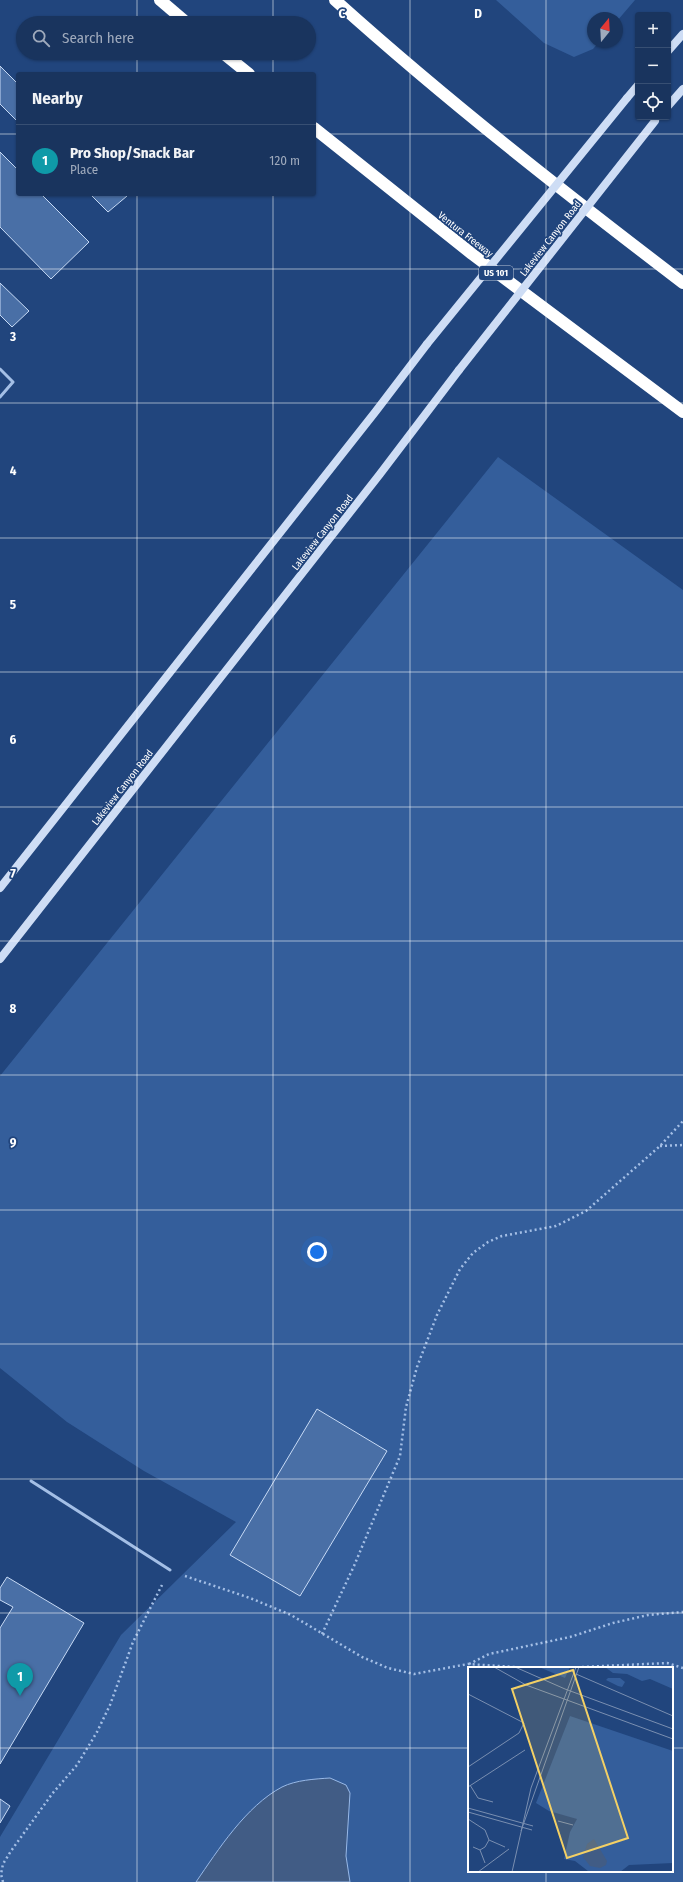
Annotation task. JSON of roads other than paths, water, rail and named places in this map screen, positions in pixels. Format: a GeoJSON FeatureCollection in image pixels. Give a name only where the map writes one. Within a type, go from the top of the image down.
{"type":"FeatureCollection","features":[{"type":"Feature","properties":{"kind":"highway"},"geometry":{"type":"LineString","coordinates":[[160,0],[179,16]]}},
{"type":"Feature","properties":{"kind":"highway"},"geometry":{"type":"LineString","coordinates":[[334,0],[398,56],[533,168],[683,283]]}},
{"type":"Feature","properties":{"kind":"highway"},"geometry":{"type":"LineString","coordinates":[[232,60],[247,72]]}},
{"type":"Feature","properties":{"kind":"highway","name":"Ventura Freeway"},"geometry":{"type":"LineString","coordinates":[[316,130],[472,254],[683,412]]}},
{"type":"Feature","properties":{"kind":"street"},"geometry":{"type":"LineString","coordinates":[[671,48],[683,34]]}},
{"type":"Feature","properties":{"kind":"street"},"geometry":{"type":"LineString","coordinates":[[0,888],[376,411],[426,344],[635,89]]}},
{"type":"Feature","properties":{"kind":"street"},"geometry":{"type":"LineString","coordinates":[[671,103],[683,89]]}},
{"type":"Feature","properties":{"kind":"street","name":"Lakeview Canyon Road"},"geometry":{"type":"LineString","coordinates":[[0,959],[459,370],[656,120]]}},
{"type":"Feature","properties":{"kind":"lane"},"geometry":{"type":"LineString","coordinates":[[0,369],[13,382],[0,396]]}},
{"type":"Feature","properties":{"kind":"lane"},"geometry":{"type":"LineString","coordinates":[[31,1481],[170,1570]]}},
{"type":"Feature","properties":{"kind":"place","name":"Pro Shop/Snack Bar"},"geometry":{"type":"Point","coordinates":[20,1696]}}]}
